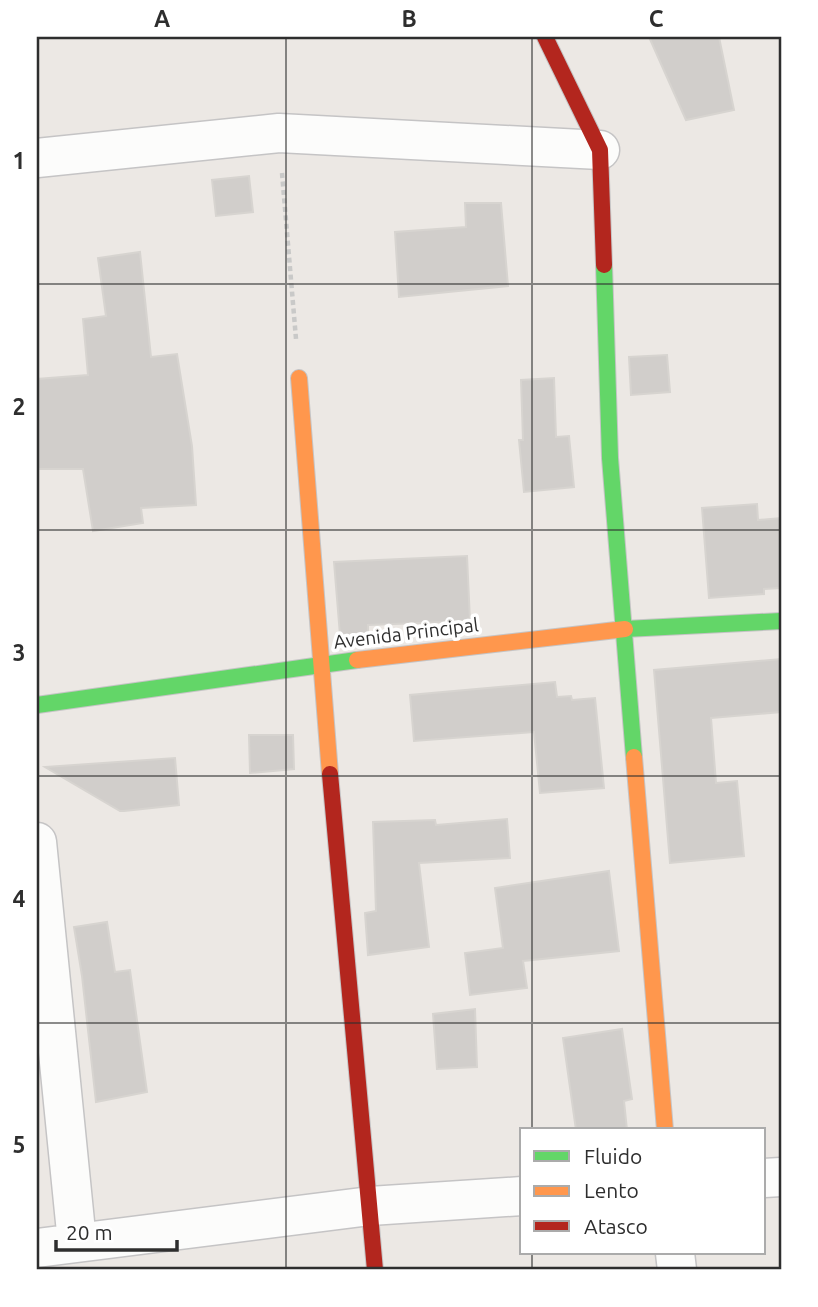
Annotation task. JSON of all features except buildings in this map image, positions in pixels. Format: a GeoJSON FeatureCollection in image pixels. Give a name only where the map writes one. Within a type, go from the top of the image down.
{"type":"FeatureCollection","features":[{"type":"Feature","properties":{"kind":"street"},"geometry":{"type":"LineString","coordinates":[[545,37],[600,150],[610,458],[665,1128]]}},
{"type":"Feature","properties":{"kind":"street"},"geometry":{"type":"LineString","coordinates":[[37,158],[279,133],[600,150]]}},
{"type":"Feature","properties":{"kind":"street"},"geometry":{"type":"LineString","coordinates":[[299,378],[320,664],[375,1270]]}},
{"type":"Feature","properties":{"kind":"street","name":"Avenida Principal"},"geometry":{"type":"LineString","coordinates":[[37,705],[320,664],[624,629],[781,621]]}},
{"type":"Feature","properties":{"kind":"street"},"geometry":{"type":"LineString","coordinates":[[37,842],[77,1242]]}},
{"type":"Feature","properties":{"kind":"street"},"geometry":{"type":"LineString","coordinates":[[37,1248],[370,1206],[520,1196]]}},
{"type":"Feature","properties":{"kind":"path"},"geometry":{"type":"LineString","coordinates":[[279,133],[299,378]]}},
{"type":"Feature","properties":{"kind":"traffic: fast"},"geometry":{"type":"LineString","coordinates":[[604,265],[610,458],[634,757]]}},
{"type":"Feature","properties":{"kind":"traffic: fast"},"geometry":{"type":"LineString","coordinates":[[625,629],[781,621]]}},
{"type":"Feature","properties":{"kind":"traffic: fast"},"geometry":{"type":"LineString","coordinates":[[37,705],[357,660]]}},
{"type":"Feature","properties":{"kind":"traffic: slow"},"geometry":{"type":"LineString","coordinates":[[299,378],[330,774]]}},
{"type":"Feature","properties":{"kind":"traffic: slow"},"geometry":{"type":"LineString","coordinates":[[357,660],[625,629]]}},
{"type":"Feature","properties":{"kind":"traffic: slow"},"geometry":{"type":"LineString","coordinates":[[634,757],[665,1128]]}},
{"type":"Feature","properties":{"kind":"traffic: jam"},"geometry":{"type":"LineString","coordinates":[[545,37],[600,150],[604,265]]}},
{"type":"Feature","properties":{"kind":"traffic: jam"},"geometry":{"type":"LineString","coordinates":[[330,774],[375,1270]]}}]}
